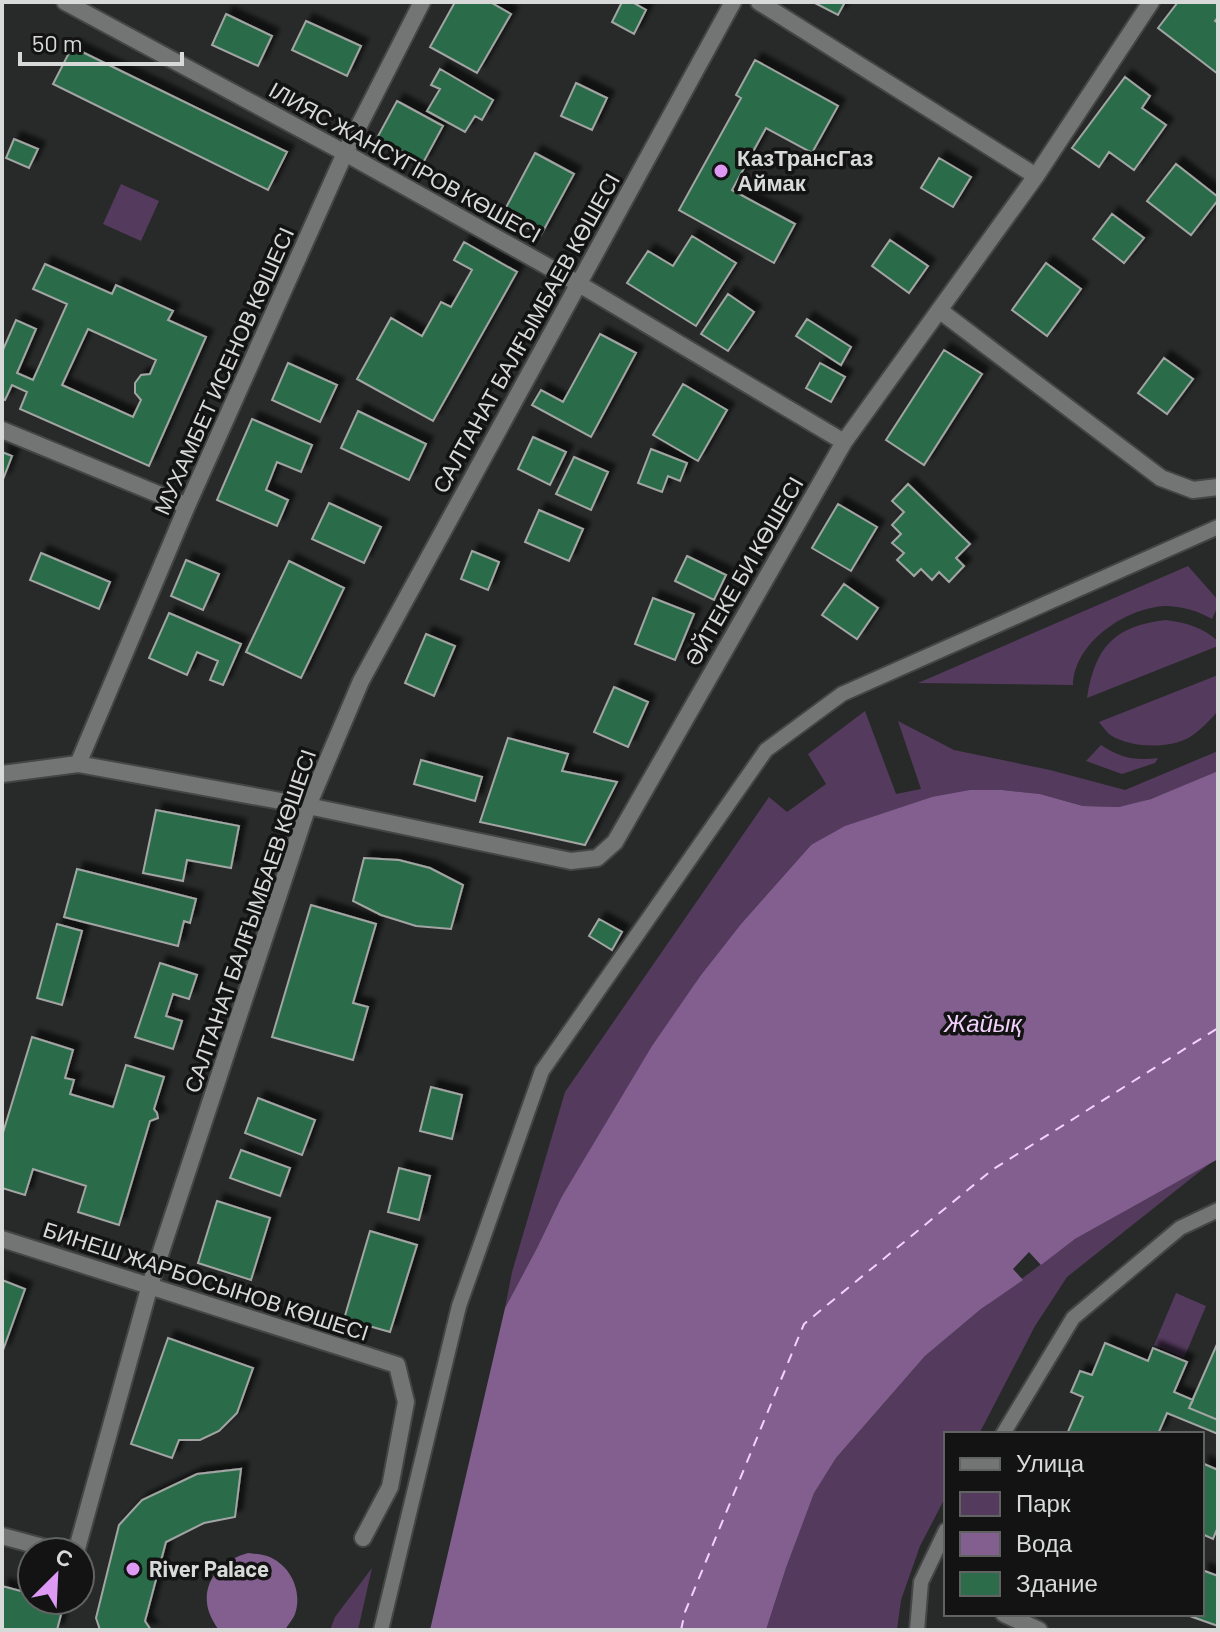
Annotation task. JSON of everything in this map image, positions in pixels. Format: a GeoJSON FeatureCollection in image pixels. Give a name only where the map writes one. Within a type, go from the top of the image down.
{"type":"FeatureCollection","features":[{"type":"Feature","properties":{"kind":"street","name":"ІЛИЯС ЖАНСҮГІРОВ КӨШЕСІ"},"geometry":{"type":"LineString","coordinates":[[65,2],[579,284],[844,442]]}},
{"type":"Feature","properties":{"kind":"street","name":"МУХАМБЕТ ИСЕНОВ КӨШЕСІ"},"geometry":{"type":"LineString","coordinates":[[78,764],[187,506],[345,153],[422,2]]}},
{"type":"Feature","properties":{"kind":"street","name":"САЛТАНАТ БАЛҒЫМБАЕВ КӨШЕСІ"},"geometry":{"type":"LineString","coordinates":[[80,1536],[150,1285],[308,806],[361,681],[733,2]]}},
{"type":"Feature","properties":{"kind":"street"},"geometry":{"type":"LineString","coordinates":[[759,2],[1036,176]]}},
{"type":"Feature","properties":{"kind":"street","name":"ӘЙТЕКЕ БИ КӨШЕСІ"},"geometry":{"type":"LineString","coordinates":[[308,806],[571,861],[597,858],[615,842],[844,442],[1036,176],[1151,2]]}},
{"type":"Feature","properties":{"kind":"street"},"geometry":{"type":"LineString","coordinates":[[939,310],[1161,478],[1193,490],[1218,487]]}},
{"type":"Feature","properties":{"kind":"street"},"geometry":{"type":"LineString","coordinates":[[2,430],[187,506]]}},
{"type":"Feature","properties":{"kind":"street"},"geometry":{"type":"LineString","coordinates":[[381,1630],[459,1306],[542,1071],[766,750],[842,694],[1218,527]]}},
{"type":"Feature","properties":{"kind":"street"},"geometry":{"type":"LineString","coordinates":[[2,774],[78,764],[308,806]]}},
{"type":"Feature","properties":{"kind":"street"},"geometry":{"type":"LineString","coordinates":[[1004,1432],[1073,1318],[1180,1228],[1218,1210]]}},
{"type":"Feature","properties":{"kind":"street","name":"БИНЕШ ЖАРБОСЫНОВ КӨШЕСІ"},"geometry":{"type":"LineString","coordinates":[[2,1239],[397,1365],[406,1402],[390,1487],[363,1538]]}},
{"type":"Feature","properties":{"kind":"street"},"geometry":{"type":"LineString","coordinates":[[917,1630],[921,1582],[944,1534]]}},
{"type":"Feature","properties":{"kind":"street"},"geometry":{"type":"LineString","coordinates":[[1008,1616],[1039,1630]]}},
{"type":"Feature","properties":{"kind":"green space"},"geometry":{"type":"Polygon","coordinates":[[[121,184],[159,201],[141,241],[103,224],[121,184]]]}},
{"type":"Feature","properties":{"kind":"green space"},"geometry":{"type":"Polygon","coordinates":[[[1188,566],[1218,600],[1212,619],[1171,606],[1134,613],[1104,630],[1092,642],[1082,655],[1073,685],[918,683],[1188,566]]]}},
{"type":"Feature","properties":{"kind":"green space"},"geometry":{"type":"Polygon","coordinates":[[[1166,620],[1200,629],[1218,641],[1218,646],[1087,698],[1095,665],[1110,642],[1133,628],[1166,620]]]}},
{"type":"Feature","properties":{"kind":"green space"},"geometry":{"type":"Polygon","coordinates":[[[1218,675],[1218,711],[1198,731],[1182,741],[1162,745],[1130,743],[1112,736],[1099,722],[1218,675]]]}},
{"type":"Feature","properties":{"kind":"green space"},"geometry":{"type":"Polygon","coordinates":[[[865,711],[896,794],[921,789],[898,721],[954,750],[1125,790],[1218,751],[1218,771],[1159,796],[1119,807],[1083,806],[1040,794],[970,790],[811,845],[741,924],[701,975],[561,1198],[505,1308],[512,1272],[565,1092],[769,797],[787,812],[826,784],[808,754],[865,711]]]}},
{"type":"Feature","properties":{"kind":"green space"},"geometry":{"type":"Polygon","coordinates":[[[1101,745],[1128,758],[1158,758],[1155,763],[1122,774],[1086,761],[1101,745]]]}},
{"type":"Feature","properties":{"kind":"green space"},"geometry":{"type":"Polygon","coordinates":[[[1213,1161],[1067,1277],[1035,1326],[980,1432],[944,1432],[944,1500],[920,1546],[901,1600],[897,1630],[766,1630],[814,1492],[836,1458],[925,1356],[981,1309],[1075,1239],[1213,1161]]]}},
{"type":"Feature","properties":{"kind":"green space"},"geometry":{"type":"Polygon","coordinates":[[[1176,1293],[1206,1306],[1184,1358],[1154,1345],[1176,1293]]]}},
{"type":"Feature","properties":{"kind":"green space"},"geometry":{"type":"Polygon","coordinates":[[[372,1568],[358,1630],[330,1630],[335,1617],[372,1568]]]}},
{"type":"Feature","properties":{"kind":"water","name":"Жайық"},"geometry":{"type":"Polygon","coordinates":[[[1218,771],[1218,1159],[1075,1239],[1041,1265],[1029,1252],[1013,1269],[1023,1280],[981,1309],[925,1356],[836,1458],[814,1493],[766,1630],[430,1630],[505,1308],[561,1198],[652,1046],[741,924],[811,845],[845,826],[932,797],[970,790],[1040,794],[1083,806],[1119,807],[1151,799],[1218,771]]]}},
{"type":"Feature","properties":{"kind":"water"},"geometry":{"type":"Polygon","coordinates":[[[248,1553],[275,1560],[293,1579],[297,1605],[285,1630],[219,1630],[211,1618],[207,1605],[210,1583],[224,1565],[248,1553]]]}},
{"type":"Feature","properties":{"kind":"building"},"geometry":{"type":"Polygon","coordinates":[[[455,2],[490,2],[511,14],[477,73],[430,47],[455,2]]]}},
{"type":"Feature","properties":{"kind":"building"},"geometry":{"type":"Polygon","coordinates":[[[622,2],[632,2],[646,10],[634,34],[612,22],[622,2]]]}},
{"type":"Feature","properties":{"kind":"building"},"geometry":{"type":"Polygon","coordinates":[[[813,2],[845,2],[838,15],[813,2]]]}},
{"type":"Feature","properties":{"kind":"building"},"geometry":{"type":"Polygon","coordinates":[[[1178,2],[1218,2],[1215,21],[1218,23],[1218,74],[1158,28],[1178,2]]]}},
{"type":"Feature","properties":{"kind":"building"},"geometry":{"type":"Polygon","coordinates":[[[226,14],[272,36],[258,66],[212,45],[226,14]]]}},
{"type":"Feature","properties":{"kind":"building"},"geometry":{"type":"Polygon","coordinates":[[[306,21],[361,46],[347,76],[292,50],[306,21]]]}},
{"type":"Feature","properties":{"kind":"building"},"geometry":{"type":"Polygon","coordinates":[[[72,47],[287,152],[268,190],[53,84],[72,47]]]}},
{"type":"Feature","properties":{"kind":"building","name":"КазТрансГаз Аймак"},"geometry":{"type":"Polygon","coordinates":[[[755,60],[838,106],[812,153],[766,128],[732,190],[795,224],[774,263],[679,210],[741,98],[736,95],[755,60]]]}},
{"type":"Feature","properties":{"kind":"building"},"geometry":{"type":"Polygon","coordinates":[[[440,69],[493,100],[482,120],[475,116],[465,132],[427,111],[440,89],[431,85],[440,69]]]}},
{"type":"Feature","properties":{"kind":"building"},"geometry":{"type":"Polygon","coordinates":[[[1125,77],[1150,96],[1142,108],[1166,125],[1134,170],[1109,152],[1099,167],[1072,148],[1125,77]]]}},
{"type":"Feature","properties":{"kind":"building"},"geometry":{"type":"Polygon","coordinates":[[[576,83],[607,98],[592,130],[561,116],[576,83]]]}},
{"type":"Feature","properties":{"kind":"building"},"geometry":{"type":"Polygon","coordinates":[[[397,101],[443,126],[423,163],[377,138],[397,101]]]}},
{"type":"Feature","properties":{"kind":"building"},"geometry":{"type":"Polygon","coordinates":[[[14,139],[38,149],[29,168],[6,158],[14,139]]]}},
{"type":"Feature","properties":{"kind":"building"},"geometry":{"type":"Polygon","coordinates":[[[535,153],[574,174],[541,235],[502,215],[535,153]]]}},
{"type":"Feature","properties":{"kind":"building"},"geometry":{"type":"Polygon","coordinates":[[[939,158],[971,177],[953,207],[921,188],[939,158]]]}},
{"type":"Feature","properties":{"kind":"building"},"geometry":{"type":"Polygon","coordinates":[[[1176,164],[1218,197],[1191,235],[1147,201],[1176,164]]]}},
{"type":"Feature","properties":{"kind":"building"},"geometry":{"type":"Polygon","coordinates":[[[1112,214],[1144,238],[1124,263],[1093,239],[1112,214]]]}},
{"type":"Feature","properties":{"kind":"building"},"geometry":{"type":"Polygon","coordinates":[[[692,236],[736,263],[696,326],[627,283],[648,251],[673,266],[692,236]]]}},
{"type":"Feature","properties":{"kind":"building"},"geometry":{"type":"Polygon","coordinates":[[[890,240],[928,266],[909,293],[872,266],[890,240]]]}},
{"type":"Feature","properties":{"kind":"building"},"geometry":{"type":"Polygon","coordinates":[[[464,242],[517,272],[433,421],[357,379],[391,318],[422,336],[441,302],[451,307],[472,270],[454,260],[464,242]]]}},
{"type":"Feature","properties":{"kind":"building"},"geometry":{"type":"Polygon","coordinates":[[[1046,263],[1081,289],[1047,336],[1012,310],[1046,263]]]}},
{"type":"Feature","properties":{"kind":"building"},"geometry":{"type":"Polygon","coordinates":[[[45,264],[112,294],[116,285],[173,311],[168,320],[206,337],[149,466],[20,409],[27,392],[12,385],[5,400],[2,399],[2,352],[16,320],[36,329],[17,373],[33,380],[67,304],[33,289],[45,264]],[[88,329],[62,385],[133,417],[141,400],[135,393],[135,383],[141,375],[150,374],[156,360],[88,329]]]}},
{"type":"Feature","properties":{"kind":"building"},"geometry":{"type":"Polygon","coordinates":[[[728,294],[754,312],[728,351],[701,334],[728,294]]]}},
{"type":"Feature","properties":{"kind":"building"},"geometry":{"type":"Polygon","coordinates":[[[807,319],[851,347],[841,365],[796,336],[807,319]]]}},
{"type":"Feature","properties":{"kind":"building"},"geometry":{"type":"Polygon","coordinates":[[[600,334],[636,353],[591,437],[532,405],[541,390],[563,402],[600,334]]]}},
{"type":"Feature","properties":{"kind":"building"},"geometry":{"type":"Polygon","coordinates":[[[944,350],[982,374],[924,465],[886,440],[944,350]]]}},
{"type":"Feature","properties":{"kind":"building"},"geometry":{"type":"Polygon","coordinates":[[[1164,358],[1193,379],[1167,414],[1138,393],[1164,358]]]}},
{"type":"Feature","properties":{"kind":"building"},"geometry":{"type":"Polygon","coordinates":[[[288,363],[337,385],[320,422],[272,400],[288,363]]]}},
{"type":"Feature","properties":{"kind":"building"},"geometry":{"type":"Polygon","coordinates":[[[820,363],[845,377],[831,402],[806,388],[820,363]]]}},
{"type":"Feature","properties":{"kind":"building"},"geometry":{"type":"Polygon","coordinates":[[[683,384],[727,410],[698,461],[653,435],[683,384]]]}},
{"type":"Feature","properties":{"kind":"building"},"geometry":{"type":"Polygon","coordinates":[[[358,411],[426,444],[409,480],[341,448],[358,411]]]}},
{"type":"Feature","properties":{"kind":"building"},"geometry":{"type":"Polygon","coordinates":[[[252,419],[312,445],[301,472],[277,462],[266,490],[288,500],[277,526],[217,500],[252,419]]]}},
{"type":"Feature","properties":{"kind":"building"},"geometry":{"type":"Polygon","coordinates":[[[533,437],[566,452],[550,485],[518,469],[533,437]]]}},
{"type":"Feature","properties":{"kind":"building"},"geometry":{"type":"Polygon","coordinates":[[[651,449],[687,463],[680,481],[668,476],[662,492],[638,483],[651,449]]]}},
{"type":"Feature","properties":{"kind":"building"},"geometry":{"type":"Polygon","coordinates":[[[2,452],[12,456],[2,482],[2,452]]]}},
{"type":"Feature","properties":{"kind":"building"},"geometry":{"type":"Polygon","coordinates":[[[574,457],[608,472],[591,510],[556,494],[574,457]]]}},
{"type":"Feature","properties":{"kind":"building"},"geometry":{"type":"Polygon","coordinates":[[[908,484],[970,544],[956,558],[964,566],[949,582],[939,572],[932,580],[921,569],[914,576],[897,560],[904,553],[892,543],[901,534],[892,525],[904,512],[892,501],[908,484]]]}},
{"type":"Feature","properties":{"kind":"building"},"geometry":{"type":"Polygon","coordinates":[[[329,503],[381,527],[364,563],[312,539],[329,503]]]}},
{"type":"Feature","properties":{"kind":"building"},"geometry":{"type":"Polygon","coordinates":[[[838,504],[877,527],[851,571],[812,548],[838,504]]]}},
{"type":"Feature","properties":{"kind":"building"},"geometry":{"type":"Polygon","coordinates":[[[539,510],[583,529],[569,561],[525,542],[539,510]]]}},
{"type":"Feature","properties":{"kind":"building"},"geometry":{"type":"Polygon","coordinates":[[[472,551],[499,562],[488,590],[461,579],[472,551]]]}},
{"type":"Feature","properties":{"kind":"building"},"geometry":{"type":"Polygon","coordinates":[[[41,553],[110,582],[99,609],[30,580],[41,553]]]}},
{"type":"Feature","properties":{"kind":"building"},"geometry":{"type":"Polygon","coordinates":[[[687,556],[726,575],[714,600],[675,581],[687,556]]]}},
{"type":"Feature","properties":{"kind":"building"},"geometry":{"type":"Polygon","coordinates":[[[186,560],[219,574],[203,610],[171,596],[186,560]]]}},
{"type":"Feature","properties":{"kind":"building"},"geometry":{"type":"Polygon","coordinates":[[[289,561],[344,588],[301,678],[246,652],[289,561]]]}},
{"type":"Feature","properties":{"kind":"building"},"geometry":{"type":"Polygon","coordinates":[[[844,584],[878,608],[857,639],[822,615],[844,584]]]}},
{"type":"Feature","properties":{"kind":"building"},"geometry":{"type":"Polygon","coordinates":[[[653,598],[694,614],[675,660],[635,644],[653,598]]]}},
{"type":"Feature","properties":{"kind":"building"},"geometry":{"type":"Polygon","coordinates":[[[169,613],[241,644],[223,685],[210,680],[218,661],[197,652],[187,675],[149,658],[169,613]]]}},
{"type":"Feature","properties":{"kind":"building"},"geometry":{"type":"Polygon","coordinates":[[[426,634],[455,646],[434,696],[405,683],[426,634]]]}},
{"type":"Feature","properties":{"kind":"building"},"geometry":{"type":"Polygon","coordinates":[[[614,687],[648,702],[628,747],[594,732],[614,687]]]}},
{"type":"Feature","properties":{"kind":"building"},"geometry":{"type":"Polygon","coordinates":[[[508,738],[568,754],[562,771],[617,782],[585,845],[480,822],[508,738]]]}},
{"type":"Feature","properties":{"kind":"building"},"geometry":{"type":"Polygon","coordinates":[[[421,760],[482,777],[475,801],[414,784],[421,760]]]}},
{"type":"Feature","properties":{"kind":"building"},"geometry":{"type":"Polygon","coordinates":[[[156,810],[239,826],[231,868],[187,860],[183,881],[143,873],[156,810]]]}},
{"type":"Feature","properties":{"kind":"building"},"geometry":{"type":"Polygon","coordinates":[[[364,858],[399,860],[430,868],[463,885],[451,929],[416,926],[381,915],[353,901],[364,858]]]}},
{"type":"Feature","properties":{"kind":"building"},"geometry":{"type":"Polygon","coordinates":[[[77,869],[196,899],[190,923],[184,921],[178,946],[64,917],[77,869]]]}},
{"type":"Feature","properties":{"kind":"building"},"geometry":{"type":"Polygon","coordinates":[[[311,905],[376,924],[353,1003],[368,1007],[353,1060],[272,1037],[311,905]]]}},
{"type":"Feature","properties":{"kind":"building"},"geometry":{"type":"Polygon","coordinates":[[[599,919],[622,932],[612,950],[589,936],[599,919]]]}},
{"type":"Feature","properties":{"kind":"building"},"geometry":{"type":"Polygon","coordinates":[[[57,924],[82,931],[62,1005],[37,998],[57,924]]]}},
{"type":"Feature","properties":{"kind":"building"},"geometry":{"type":"Polygon","coordinates":[[[160,963],[197,975],[189,999],[173,994],[166,1016],[182,1021],[173,1049],[135,1037],[160,963]]]}},
{"type":"Feature","properties":{"kind":"building"},"geometry":{"type":"Polygon","coordinates":[[[32,1037],[73,1050],[65,1078],[74,1080],[70,1094],[113,1107],[126,1065],[164,1077],[154,1109],[158,1118],[150,1121],[119,1225],[78,1212],[86,1186],[33,1169],[25,1195],[2,1188],[2,1136],[32,1037]]]}},
{"type":"Feature","properties":{"kind":"building"},"geometry":{"type":"Polygon","coordinates":[[[431,1087],[462,1095],[452,1139],[420,1131],[431,1087]]]}},
{"type":"Feature","properties":{"kind":"building"},"geometry":{"type":"Polygon","coordinates":[[[258,1098],[315,1120],[302,1155],[245,1133],[258,1098]]]}},
{"type":"Feature","properties":{"kind":"building"},"geometry":{"type":"Polygon","coordinates":[[[241,1150],[290,1168],[280,1196],[230,1178],[241,1150]]]}},
{"type":"Feature","properties":{"kind":"building"},"geometry":{"type":"Polygon","coordinates":[[[399,1168],[430,1176],[419,1220],[388,1212],[399,1168]]]}},
{"type":"Feature","properties":{"kind":"building"},"geometry":{"type":"Polygon","coordinates":[[[217,1201],[270,1218],[251,1280],[198,1263],[217,1201]]]}},
{"type":"Feature","properties":{"kind":"building"},"geometry":{"type":"Polygon","coordinates":[[[370,1231],[417,1245],[390,1332],[344,1319],[370,1231]]]}},
{"type":"Feature","properties":{"kind":"building"},"geometry":{"type":"Polygon","coordinates":[[[2,1280],[25,1289],[2,1353],[2,1280]]]}},
{"type":"Feature","properties":{"kind":"building"},"geometry":{"type":"Polygon","coordinates":[[[168,1338],[253,1368],[237,1413],[219,1431],[200,1440],[179,1440],[172,1458],[131,1444],[168,1338]]]}},
{"type":"Feature","properties":{"kind":"building"},"geometry":{"type":"Polygon","coordinates":[[[1218,1342],[1218,1420],[1189,1408],[1218,1342]]]}},
{"type":"Feature","properties":{"kind":"building"},"geometry":{"type":"Polygon","coordinates":[[[1105,1343],[1148,1361],[1153,1348],[1187,1362],[1174,1392],[1193,1400],[1189,1408],[1218,1420],[1218,1434],[1167,1413],[1159,1432],[1068,1432],[1083,1397],[1071,1392],[1080,1371],[1092,1375],[1105,1343]]]}},
{"type":"Feature","properties":{"kind":"building"},"geometry":{"type":"Polygon","coordinates":[[[1204,1464],[1218,1470],[1218,1527],[1213,1539],[1204,1535],[1204,1464]]]}},
{"type":"Feature","properties":{"kind":"building","name":"River Palace"},"geometry":{"type":"Polygon","coordinates":[[[241,1469],[235,1517],[204,1523],[166,1542],[145,1621],[151,1630],[100,1630],[96,1618],[119,1525],[142,1500],[197,1474],[241,1469]]]}},
{"type":"Feature","properties":{"kind":"building"},"geometry":{"type":"Polygon","coordinates":[[[1204,1571],[1218,1576],[1218,1626],[1190,1616],[1204,1616],[1204,1571]]]}},
{"type":"Feature","properties":{"kind":"building"},"geometry":{"type":"Polygon","coordinates":[[[2,1586],[16,1590],[16,1616],[61,1616],[57,1630],[2,1629],[2,1586]]]}},
{"type":"Feature","properties":{"kind":"ferry route"},"geometry":{"type":"LineString","coordinates":[[681,1630],[685,1612],[804,1324],[992,1170],[1218,1028]]}},
{"type":"Feature","properties":{"kind":"place","name":"КазТрансГаз Аймак"},"geometry":{"type":"Point","coordinates":[721,171]}},
{"type":"Feature","properties":{"kind":"place","name":"River Palace"},"geometry":{"type":"Point","coordinates":[133,1569]}}]}
